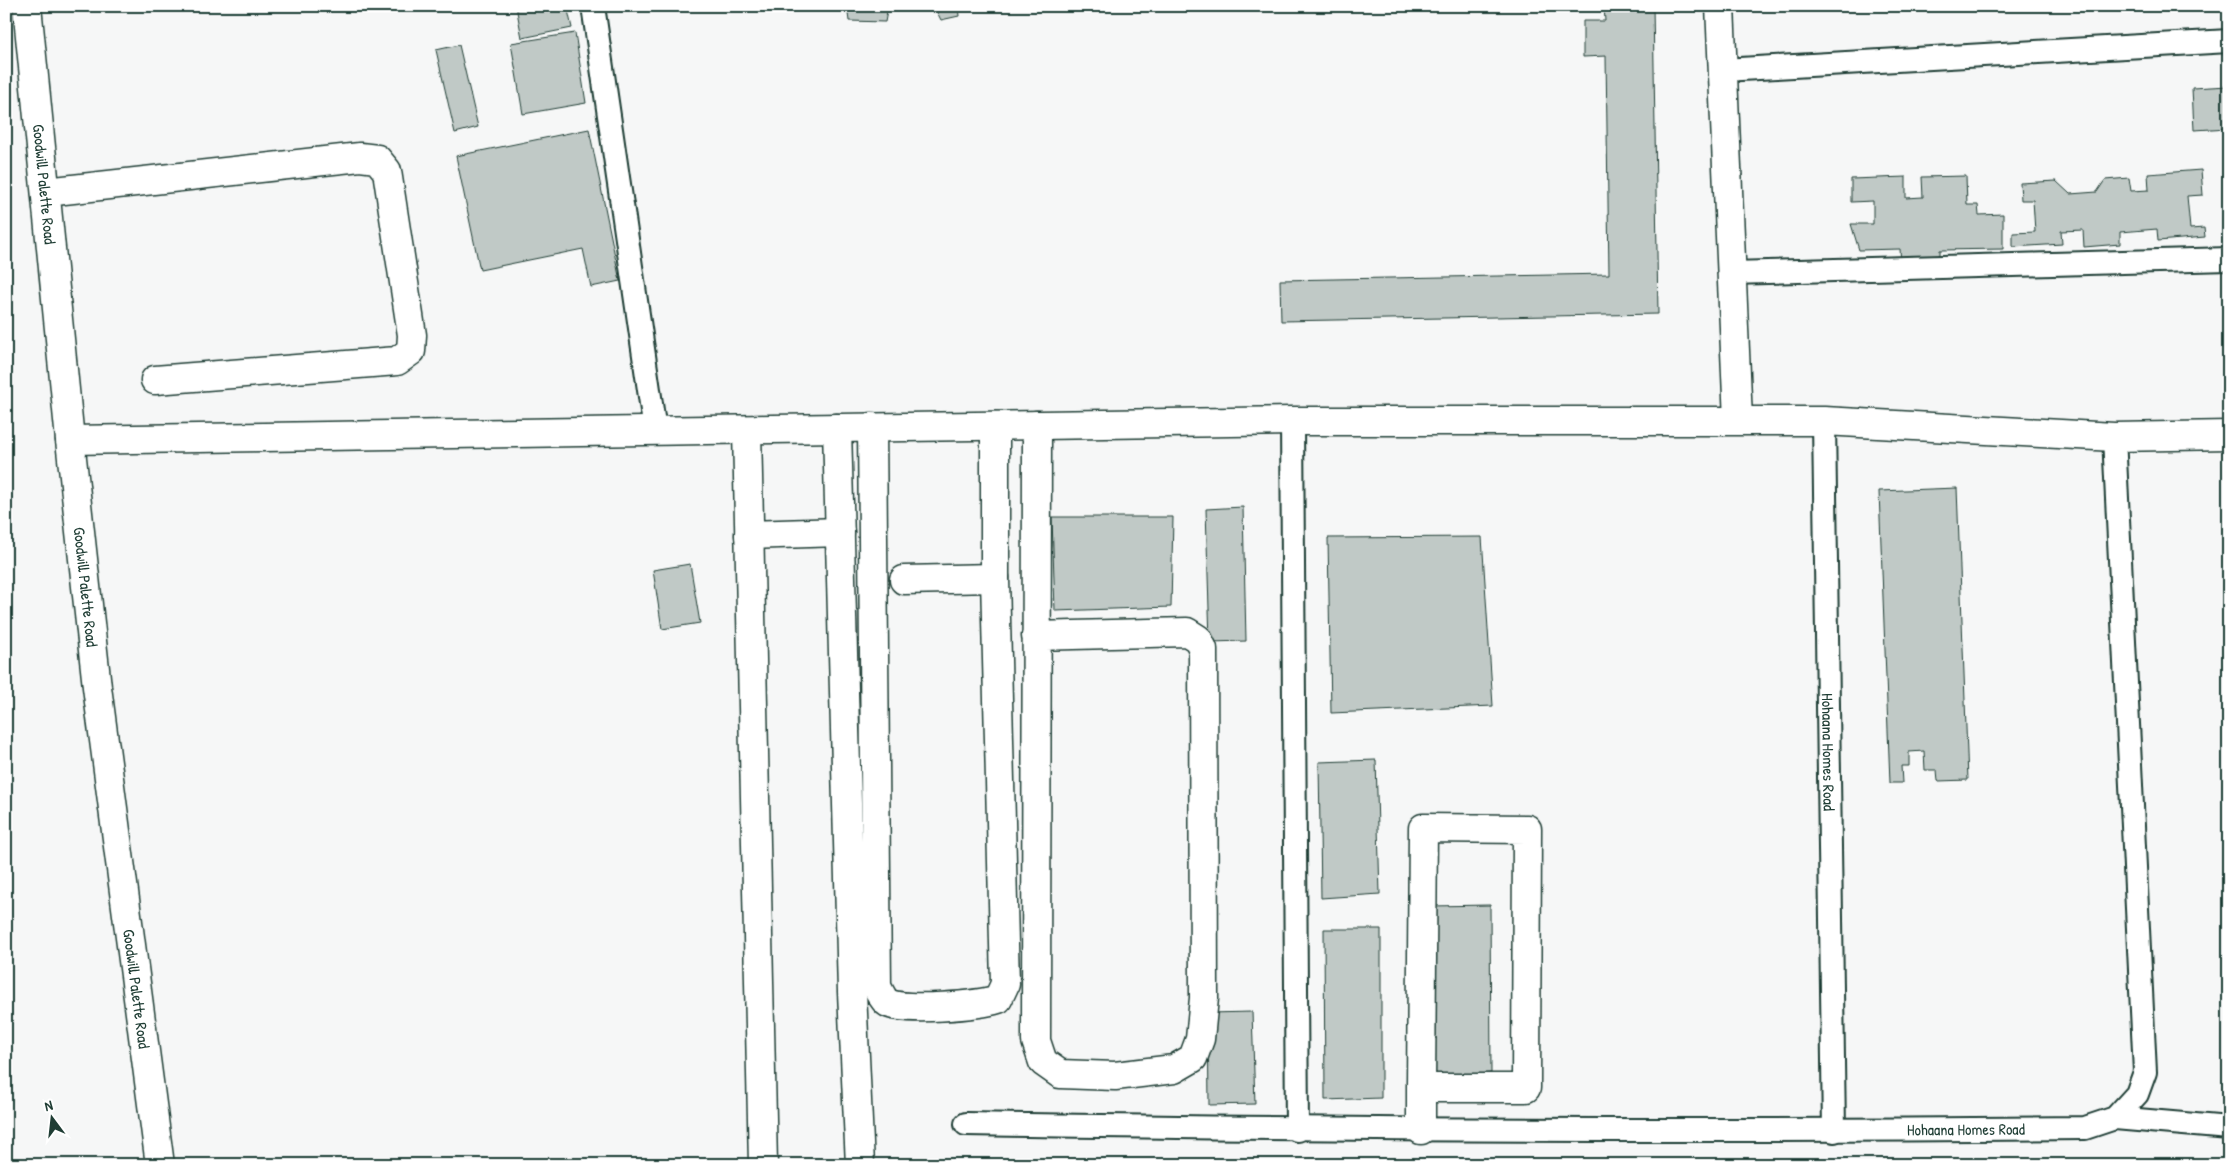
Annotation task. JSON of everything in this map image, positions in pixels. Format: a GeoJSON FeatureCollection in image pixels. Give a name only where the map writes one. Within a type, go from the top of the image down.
{"type":"FeatureCollection","features":[{"type":"Feature","properties":{"kind":"street","name":"Goodwill Palette Road"},"geometry":{"type":"LineString","coordinates":[[27,6],[70,440],[97,686],[160,1165]]}},
{"type":"Feature","properties":{"kind":"street"},"geometry":{"type":"LineString","coordinates":[[1720,6],[1738,420]]}},
{"type":"Feature","properties":{"kind":"street"},"geometry":{"type":"LineString","coordinates":[[46,192],[360,157],[377,159],[386,171],[412,335],[410,351],[397,360],[155,380]]}},
{"type":"Feature","properties":{"kind":"street"},"geometry":{"type":"LineString","coordinates":[[70,440],[1292,421],[1824,421],[2114,438],[2229,435]]}},
{"type":"Feature","properties":{"kind":"street"},"geometry":{"type":"LineString","coordinates":[[1036,636],[1187,632],[1198,638],[1203,649],[1204,998],[1200,1039],[1193,1058],[1174,1069],[1115,1076],[1060,1074],[1043,1062],[1036,1041],[1036,636],[1037,425]]}},
{"type":"Feature","properties":{"kind":"street"},"geometry":{"type":"LineString","coordinates":[[872,428],[877,987],[886,1002],[899,1007],[984,1004],[998,999],[1005,984],[995,578],[995,426]]}},
{"type":"Feature","properties":{"kind":"street"},"geometry":{"type":"LineString","coordinates":[[838,428],[852,992],[860,1165]]}},
{"type":"Feature","properties":{"kind":"street"},"geometry":{"type":"LineString","coordinates":[[746,430],[763,1165]]}},
{"type":"Feature","properties":{"kind":"street"},"geometry":{"type":"LineString","coordinates":[[749,535],[840,532]]}},
{"type":"Feature","properties":{"kind":"street"},"geometry":{"type":"LineString","coordinates":[[904,580],[995,578]]}},
{"type":"Feature","properties":{"kind":"street"},"geometry":{"type":"LineString","coordinates":[[1421,1088],[1526,1088],[1527,829],[1423,828],[1421,1088],[1421,1130]]}},
{"type":"Feature","properties":{"kind":"lane"},"geometry":{"type":"LineString","coordinates":[[593,6],[656,431]]}},
{"type":"Feature","properties":{"kind":"lane"},"geometry":{"type":"LineString","coordinates":[[1723,70],[2229,42]]}},
{"type":"Feature","properties":{"kind":"lane"},"geometry":{"type":"LineString","coordinates":[[1731,273],[2229,258]]}},
{"type":"Feature","properties":{"kind":"lane"},"geometry":{"type":"LineString","coordinates":[[1292,421],[1297,1130]]}},
{"type":"Feature","properties":{"kind":"lane","name":"Hohaana Homes Road"},"geometry":{"type":"LineString","coordinates":[[1824,421],[1834,1131],[2085,1128],[2115,1118],[2137,1094],[2145,1072],[2114,438]]}},
{"type":"Feature","properties":{"kind":"lane"},"geometry":{"type":"LineString","coordinates":[[2115,1118],[2229,1128]]}},
{"type":"Feature","properties":{"kind":"lane"},"geometry":{"type":"LineString","coordinates":[[966,1124],[1297,1130],[1834,1131]]}},
{"type":"Feature","properties":{"kind":"building"},"geometry":{"type":"Polygon","coordinates":[[[516,6],[567,6],[572,28],[522,38],[516,6]]]}},
{"type":"Feature","properties":{"kind":"building"},"geometry":{"type":"Polygon","coordinates":[[[847,6],[888,6],[885,22],[849,21],[847,6]]]}},
{"type":"Feature","properties":{"kind":"building"},"geometry":{"type":"Polygon","coordinates":[[[934,6],[958,6],[959,16],[941,20],[934,6]]]}},
{"type":"Feature","properties":{"kind":"building"},"geometry":{"type":"Polygon","coordinates":[[[1604,6],[1653,6],[1658,314],[1281,321],[1280,280],[1609,274],[1606,56],[1583,57],[1583,21],[1605,21],[1604,6]]]}},
{"type":"Feature","properties":{"kind":"building"},"geometry":{"type":"Polygon","coordinates":[[[575,33],[586,103],[523,114],[511,43],[575,33]]]}},
{"type":"Feature","properties":{"kind":"building"},"geometry":{"type":"Polygon","coordinates":[[[459,45],[478,127],[455,133],[436,50],[459,45]]]}},
{"type":"Feature","properties":{"kind":"building"},"geometry":{"type":"Polygon","coordinates":[[[2229,86],[2229,128],[2194,130],[2192,88],[2229,86]]]}},
{"type":"Feature","properties":{"kind":"building"},"geometry":{"type":"Polygon","coordinates":[[[589,129],[620,281],[591,287],[583,249],[480,270],[456,156],[589,129]]]}},
{"type":"Feature","properties":{"kind":"building"},"geometry":{"type":"Polygon","coordinates":[[[2201,170],[2203,195],[2187,196],[2190,229],[2204,228],[2205,237],[2158,241],[2157,229],[2120,232],[2120,244],[2084,247],[2083,230],[2061,231],[2062,244],[2013,247],[2013,233],[2035,232],[2033,200],[2021,200],[2020,183],[2056,181],[2070,194],[2097,192],[2105,180],[2129,178],[2131,191],[2149,190],[2148,174],[2201,170]]]}},
{"type":"Feature","properties":{"kind":"building"},"geometry":{"type":"Polygon","coordinates":[[[1966,176],[1967,205],[1978,205],[1979,215],[2003,214],[2003,249],[1940,250],[1940,262],[1901,263],[1900,249],[1859,250],[1851,224],[1873,224],[1873,201],[1851,202],[1851,179],[1906,177],[1906,198],[1923,197],[1922,177],[1966,176]]]}},
{"type":"Feature","properties":{"kind":"building"},"geometry":{"type":"Polygon","coordinates":[[[1957,488],[1968,780],[1938,781],[1937,770],[1925,770],[1924,751],[1909,752],[1909,766],[1901,766],[1902,783],[1890,783],[1879,491],[1957,488]]]}},
{"type":"Feature","properties":{"kind":"building"},"geometry":{"type":"Polygon","coordinates":[[[1243,507],[1246,641],[1210,642],[1206,509],[1243,507]]]}},
{"type":"Feature","properties":{"kind":"building"},"geometry":{"type":"Polygon","coordinates":[[[1052,517],[1173,517],[1171,607],[1055,611],[1052,517]]]}},
{"type":"Feature","properties":{"kind":"building"},"geometry":{"type":"Polygon","coordinates":[[[1482,537],[1493,706],[1331,713],[1328,538],[1482,537]]]}},
{"type":"Feature","properties":{"kind":"building"},"geometry":{"type":"Polygon","coordinates":[[[690,564],[700,623],[662,629],[653,570],[690,564]]]}},
{"type":"Feature","properties":{"kind":"building"},"geometry":{"type":"Polygon","coordinates":[[[1376,760],[1380,894],[1321,898],[1319,762],[1376,760]]]}},
{"type":"Feature","properties":{"kind":"building"},"geometry":{"type":"Polygon","coordinates":[[[1490,905],[1491,1073],[1433,1077],[1431,906],[1490,905]]]}},
{"type":"Feature","properties":{"kind":"building"},"geometry":{"type":"Polygon","coordinates":[[[1324,929],[1381,929],[1381,1098],[1325,1100],[1324,929]]]}},
{"type":"Feature","properties":{"kind":"building"},"geometry":{"type":"Polygon","coordinates":[[[1252,1012],[1255,1104],[1209,1105],[1208,1013],[1252,1012]]]}}]}
